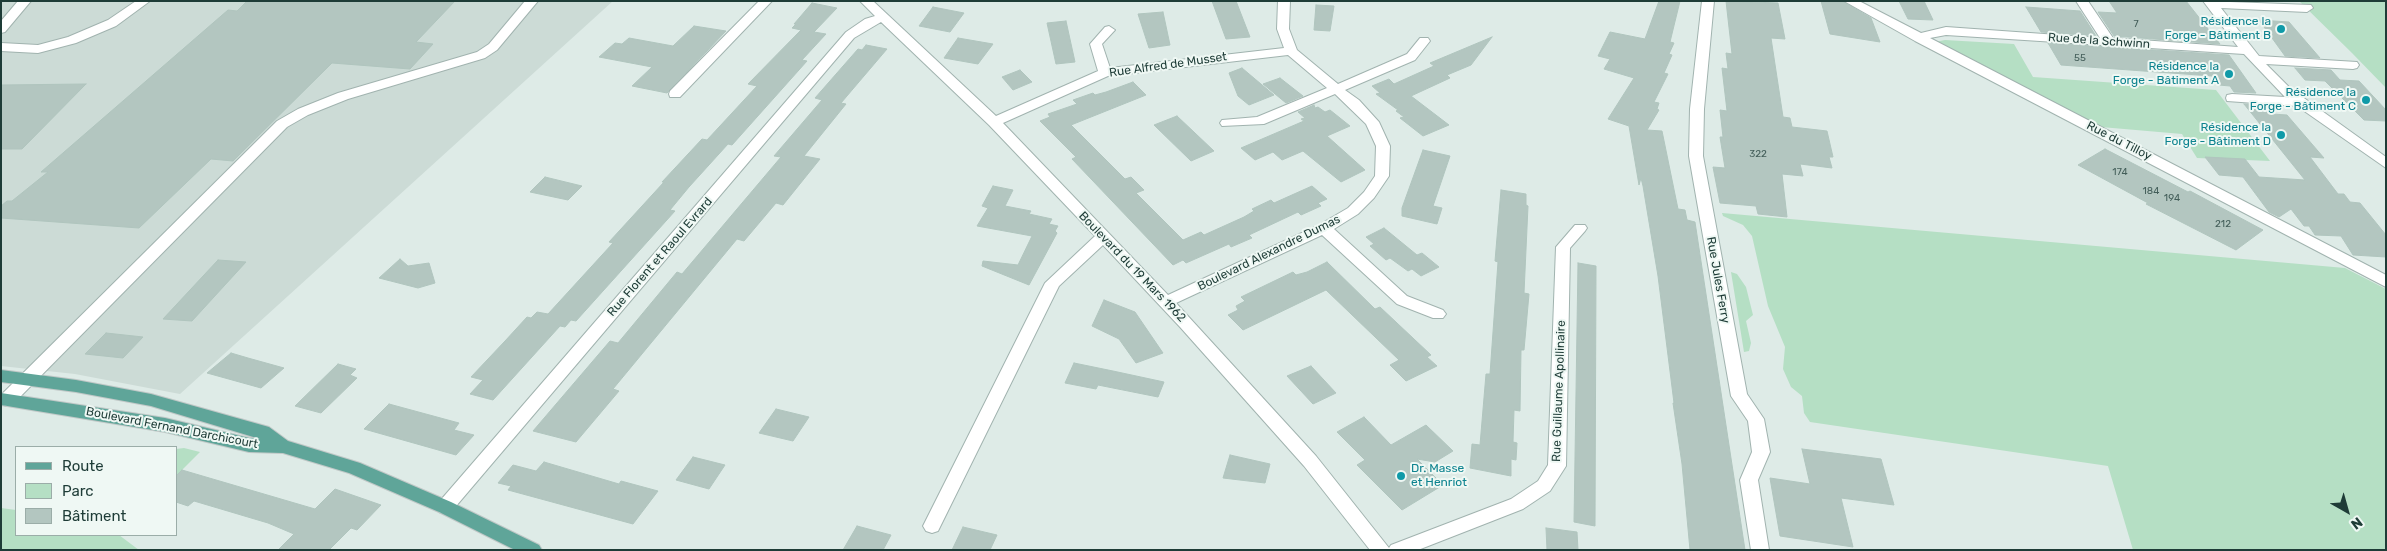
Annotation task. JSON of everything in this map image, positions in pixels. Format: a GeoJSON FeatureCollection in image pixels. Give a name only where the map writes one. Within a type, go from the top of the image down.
{"type":"FeatureCollection","features":[{"type":"Feature","properties":{"kind":"main road","name":"Boulevard Fernand Darchicourt"},"geometry":{"type":"LineString","coordinates":[[1,376],[151,400],[263,432],[283,446]]}},
{"type":"Feature","properties":{"kind":"main road","name":"Boulevard Fernand Darchicourt"},"geometry":{"type":"LineString","coordinates":[[4,399],[165,425],[249,445],[283,446],[354,468],[445,507],[533,550]]}},
{"type":"Feature","properties":{"kind":"street"},"geometry":{"type":"LineString","coordinates":[[1,29],[25,1]]}},
{"type":"Feature","properties":{"kind":"street"},"geometry":{"type":"LineString","coordinates":[[1,47],[38,49],[72,40],[112,24],[144,1]]}},
{"type":"Feature","properties":{"kind":"street"},"geometry":{"type":"LineString","coordinates":[[4,399],[27,379],[282,124],[303,112],[343,96],[481,55],[493,48],[532,1]]}},
{"type":"Feature","properties":{"kind":"street"},"geometry":{"type":"LineString","coordinates":[[674,94],[766,1]]}},
{"type":"Feature","properties":{"kind":"street","name":"Boulevard du 19 Mars 1962"},"geometry":{"type":"LineString","coordinates":[[866,1],[994,122],[1166,302],[1304,454],[1381,550]]}},
{"type":"Feature","properties":{"kind":"street","name":"Boulevard Alexandre Dumas"},"geometry":{"type":"LineString","coordinates":[[1166,302],[1324,228],[1353,211],[1369,195],[1382,176],[1383,146],[1372,122],[1337,89],[1296,58],[1291,50],[1284,28],[1284,1]]}},
{"type":"Feature","properties":{"kind":"street","name":"Rue Jules Ferry"},"geometry":{"type":"LineString","coordinates":[[1708,1],[1697,109],[1696,156],[1739,396],[1756,420],[1761,452],[1749,480],[1760,550]]}},
{"type":"Feature","properties":{"kind":"street","name":"Rue du Tilloy"},"geometry":{"type":"LineString","coordinates":[[1850,1],[2386,282]]}},
{"type":"Feature","properties":{"kind":"street"},"geometry":{"type":"LineString","coordinates":[[2082,1],[2109,42]]}},
{"type":"Feature","properties":{"kind":"street"},"geometry":{"type":"LineString","coordinates":[[2210,3],[2307,8]]}},
{"type":"Feature","properties":{"kind":"street"},"geometry":{"type":"LineString","coordinates":[[2210,3],[2252,55],[2298,102],[2386,164]]}},
{"type":"Feature","properties":{"kind":"street","name":"Rue Florent et Raoul Evrard"},"geometry":{"type":"LineString","coordinates":[[445,507],[850,35],[870,22],[882,17]]}},
{"type":"Feature","properties":{"kind":"street"},"geometry":{"type":"LineString","coordinates":[[1106,73],[1096,44],[1110,30]]}},
{"type":"Feature","properties":{"kind":"street","name":"Rue de la Schwinn"},"geometry":{"type":"LineString","coordinates":[[1919,38],[1933,32],[1946,31],[2109,42],[2353,65]]}},
{"type":"Feature","properties":{"kind":"street"},"geometry":{"type":"LineString","coordinates":[[1227,123],[1259,121],[1337,89],[1411,57],[1424,41]]}},
{"type":"Feature","properties":{"kind":"street","name":"Rue Alfred de Musset"},"geometry":{"type":"LineString","coordinates":[[994,122],[1106,73],[1291,50]]}},
{"type":"Feature","properties":{"kind":"street"},"geometry":{"type":"LineString","coordinates":[[2232,98],[2298,102]]}},
{"type":"Feature","properties":{"kind":"street"},"geometry":{"type":"LineString","coordinates":[[1324,228],[1402,300],[1438,314]]}},
{"type":"Feature","properties":{"kind":"street","name":"Rue Guillaume Apollinaire"},"geometry":{"type":"LineString","coordinates":[[1397,550],[1517,504],[1544,486],[1558,466],[1563,247],[1580,228]]}},
{"type":"Feature","properties":{"kind":"street"},"geometry":{"type":"LineString","coordinates":[[932,526],[1053,283],[1103,237]]}},
{"type":"Feature","properties":{"kind":"shaded area"},"geometry":{"type":"Polygon","coordinates":[[[1,1],[613,1],[180,394],[75,374],[1,366],[1,1]]]}},
{"type":"Feature","properties":{"kind":"green space"},"geometry":{"type":"Polygon","coordinates":[[[2299,1],[2386,1],[2386,88],[2352,53],[2299,1]]]}},
{"type":"Feature","properties":{"kind":"green space"},"geometry":{"type":"Polygon","coordinates":[[[1945,40],[2014,44],[2033,77],[2216,90],[2270,161],[2197,158],[2182,134],[2101,127],[1935,42],[1945,40]]]}},
{"type":"Feature","properties":{"kind":"green space"},"geometry":{"type":"Polygon","coordinates":[[[1722,213],[2345,268],[2386,289],[2386,550],[2133,550],[2108,466],[1810,422],[1804,413],[1802,396],[1791,387],[1783,369],[1785,347],[1768,306],[1752,236],[1743,225],[1723,216],[1722,213]]]}},
{"type":"Feature","properties":{"kind":"green space"},"geometry":{"type":"Polygon","coordinates":[[[1731,272],[1737,274],[1746,287],[1753,315],[1746,321],[1751,343],[1749,351],[1744,352],[1731,272]]]}},
{"type":"Feature","properties":{"kind":"green space"},"geometry":{"type":"Polygon","coordinates":[[[184,448],[200,452],[178,474],[178,449],[184,448]]]}},
{"type":"Feature","properties":{"kind":"green space"},"geometry":{"type":"Polygon","coordinates":[[[1,508],[15,510],[15,536],[120,536],[139,550],[1,550],[1,508]]]}},
{"type":"Feature","properties":{"kind":"building"},"geometry":{"type":"Polygon","coordinates":[[[247,1],[455,1],[416,42],[433,44],[410,69],[332,63],[233,161],[211,159],[139,228],[1,218],[1,206],[7,201],[12,201],[48,172],[41,172],[228,10],[237,11],[247,1]]]}},
{"type":"Feature","properties":{"kind":"building"},"geometry":{"type":"Polygon","coordinates":[[[1212,1],[1236,1],[1250,37],[1226,39],[1212,1]]]}},
{"type":"Feature","properties":{"kind":"building"},"geometry":{"type":"Polygon","coordinates":[[[1659,1],[1680,1],[1670,42],[1674,43],[1669,54],[1672,55],[1664,73],[1668,74],[1654,102],[1659,103],[1657,109],[1659,110],[1647,130],[1662,131],[1678,209],[1685,210],[1687,220],[1695,222],[1745,550],[1690,550],[1682,464],[1658,276],[1643,186],[1641,178],[1639,185],[1629,126],[1608,119],[1634,78],[1604,69],[1610,59],[1598,56],[1610,32],[1645,39],[1659,1]]]}},
{"type":"Feature","properties":{"kind":"building"},"geometry":{"type":"Polygon","coordinates":[[[1726,1],[1778,3],[1785,39],[1771,38],[1783,117],[1790,118],[1792,127],[1827,131],[1833,157],[1829,157],[1832,168],[1800,164],[1803,176],[1782,174],[1787,217],[1758,214],[1756,206],[1720,203],[1713,167],[1725,168],[1720,137],[1723,137],[1720,110],[1727,111],[1722,68],[1728,69],[1726,53],[1732,54],[1726,1]]]}},
{"type":"Feature","properties":{"kind":"building"},"geometry":{"type":"Polygon","coordinates":[[[1821,1],[1842,1],[1871,18],[1880,42],[1830,34],[1821,1]]]}},
{"type":"Feature","properties":{"kind":"building"},"geometry":{"type":"Polygon","coordinates":[[[1899,1],[1924,1],[1933,20],[1908,19],[1899,1]]]}},
{"type":"Feature","properties":{"kind":"building"},"geometry":{"type":"Polygon","coordinates":[[[2109,1],[2186,1],[2220,44],[2114,36],[2098,12],[2117,13],[2109,1]]]}},
{"type":"Feature","properties":{"kind":"building"},"geometry":{"type":"Polygon","coordinates":[[[812,3],[837,8],[814,32],[826,34],[802,60],[807,61],[732,145],[728,144],[689,187],[670,210],[675,211],[576,321],[571,320],[565,327],[560,326],[493,400],[470,394],[483,380],[471,377],[527,317],[531,318],[537,312],[548,314],[613,243],[609,242],[664,182],[662,182],[702,139],[707,140],[757,86],[748,84],[801,30],[792,28],[812,3]]]}},
{"type":"Feature","properties":{"kind":"building"},"geometry":{"type":"Polygon","coordinates":[[[1316,5],[1334,6],[1330,31],[1314,30],[1316,5]]]}},
{"type":"Feature","properties":{"kind":"building"},"geometry":{"type":"Polygon","coordinates":[[[933,7],[964,13],[950,32],[919,26],[933,7]]]}},
{"type":"Feature","properties":{"kind":"building"},"geometry":{"type":"Polygon","coordinates":[[[2026,7],[2080,11],[2096,36],[2041,32],[2026,7]]]}},
{"type":"Feature","properties":{"kind":"building"},"geometry":{"type":"Polygon","coordinates":[[[1163,12],[1170,45],[1149,48],[1138,14],[1163,12]]]}},
{"type":"Feature","properties":{"kind":"building","name":"Résidence la Forge - Bâtiment B"},"geometry":{"type":"Polygon","coordinates":[[[2259,20],[2289,22],[2320,58],[2285,56],[2259,20]]]}},
{"type":"Feature","properties":{"kind":"building"},"geometry":{"type":"Polygon","coordinates":[[[1066,21],[1075,62],[1056,64],[1047,23],[1066,21]]]}},
{"type":"Feature","properties":{"kind":"building"},"geometry":{"type":"Polygon","coordinates":[[[694,26],[726,31],[667,93],[632,86],[652,67],[599,57],[615,43],[622,44],[629,38],[673,46],[694,26]]]}},
{"type":"Feature","properties":{"kind":"building"},"geometry":{"type":"Polygon","coordinates":[[[1492,37],[1471,65],[1447,75],[1450,78],[1411,96],[1449,125],[1423,136],[1400,118],[1404,117],[1396,111],[1398,110],[1376,94],[1380,93],[1372,86],[1389,79],[1394,84],[1434,66],[1430,63],[1492,37]]]}},
{"type":"Feature","properties":{"kind":"building"},"geometry":{"type":"Polygon","coordinates":[[[958,38],[993,44],[978,64],[944,58],[958,38]]]}},
{"type":"Feature","properties":{"kind":"building"},"geometry":{"type":"Polygon","coordinates":[[[2048,43],[2229,55],[2256,93],[2234,92],[2230,86],[2219,85],[2212,76],[2061,65],[2048,43]]]}},
{"type":"Feature","properties":{"kind":"building"},"geometry":{"type":"Polygon","coordinates":[[[866,45],[887,49],[841,103],[846,104],[804,156],[820,159],[783,205],[776,203],[744,241],[737,239],[613,389],[619,391],[576,442],[533,431],[610,341],[618,343],[677,272],[682,274],[781,157],[774,156],[822,100],[815,98],[858,49],[862,50],[866,45]]]}},
{"type":"Feature","properties":{"kind":"building"},"geometry":{"type":"Polygon","coordinates":[[[1242,68],[1274,95],[1249,105],[1238,96],[1229,73],[1242,68]]]}},
{"type":"Feature","properties":{"kind":"building","name":"Résidence la Forge - Bâtiment C"},"geometry":{"type":"Polygon","coordinates":[[[2295,68],[2331,70],[2340,80],[2359,81],[2386,110],[2386,121],[2364,120],[2325,81],[2305,80],[2295,68]]]}},
{"type":"Feature","properties":{"kind":"building"},"geometry":{"type":"Polygon","coordinates":[[[1020,70],[1032,82],[1013,90],[1002,77],[1020,70]]]}},
{"type":"Feature","properties":{"kind":"building"},"geometry":{"type":"Polygon","coordinates":[[[1280,78],[1303,96],[1286,103],[1263,84],[1280,78]]]}},
{"type":"Feature","properties":{"kind":"building"},"geometry":{"type":"Polygon","coordinates":[[[1133,82],[1146,95],[1071,125],[1125,179],[1131,177],[1144,190],[1136,193],[1183,240],[1201,232],[1204,235],[1244,217],[1254,211],[1252,209],[1271,200],[1274,203],[1312,186],[1327,199],[1318,203],[1321,206],[1301,215],[1298,212],[1249,235],[1252,238],[1231,247],[1229,244],[1186,263],[1183,260],[1173,265],[1072,159],[1076,157],[1040,121],[1050,117],[1048,114],[1077,104],[1073,100],[1093,93],[1095,95],[1106,92],[1133,82]]]}},
{"type":"Feature","properties":{"kind":"building"},"geometry":{"type":"Polygon","coordinates":[[[86,84],[22,149],[1,149],[1,85],[86,84]]]}},
{"type":"Feature","properties":{"kind":"building"},"geometry":{"type":"Polygon","coordinates":[[[2244,104],[2265,106],[2272,114],[2287,115],[2324,158],[2310,157],[2338,194],[2344,194],[2350,202],[2360,203],[2386,235],[2386,257],[2353,255],[2341,236],[2315,235],[2309,226],[2304,226],[2291,209],[2279,217],[2269,212],[2243,177],[2219,175],[2205,157],[2245,159],[2259,177],[2305,180],[2244,104]]]}},
{"type":"Feature","properties":{"kind":"building"},"geometry":{"type":"Polygon","coordinates":[[[1314,105],[1315,108],[1318,107],[1325,112],[1330,110],[1350,126],[1327,136],[1365,170],[1341,182],[1303,151],[1282,160],[1273,152],[1255,160],[1241,148],[1304,121],[1301,119],[1305,118],[1298,112],[1314,105]]]}},
{"type":"Feature","properties":{"kind":"building"},"geometry":{"type":"Polygon","coordinates":[[[1177,116],[1214,151],[1191,161],[1154,125],[1177,116]]]}},
{"type":"Feature","properties":{"kind":"building"},"geometry":{"type":"Polygon","coordinates":[[[2105,149],[2263,230],[2236,250],[2146,204],[2148,203],[2078,165],[2105,149]]]}},
{"type":"Feature","properties":{"kind":"building"},"geometry":{"type":"Polygon","coordinates":[[[1423,150],[1450,156],[1433,206],[1442,208],[1437,224],[1402,216],[1402,208],[1423,150]]]}},
{"type":"Feature","properties":{"kind":"building"},"geometry":{"type":"Polygon","coordinates":[[[545,177],[582,186],[568,200],[530,192],[545,177]]]}},
{"type":"Feature","properties":{"kind":"building"},"geometry":{"type":"Polygon","coordinates":[[[993,186],[1013,190],[1005,206],[1031,211],[1029,214],[1052,219],[1049,224],[1058,226],[1055,231],[1057,233],[1029,285],[982,266],[983,261],[1018,265],[1032,236],[977,226],[988,208],[982,206],[993,186]]]}},
{"type":"Feature","properties":{"kind":"building"},"geometry":{"type":"Polygon","coordinates":[[[1501,190],[1526,194],[1526,205],[1528,206],[1524,293],[1529,294],[1524,350],[1521,350],[1520,411],[1514,410],[1513,442],[1517,443],[1516,460],[1511,459],[1511,476],[1470,468],[1472,444],[1480,445],[1486,374],[1490,374],[1498,262],[1495,261],[1501,190]]]}},
{"type":"Feature","properties":{"kind":"building"},"geometry":{"type":"Polygon","coordinates":[[[1384,228],[1417,255],[1422,253],[1439,267],[1421,276],[1412,269],[1408,271],[1390,258],[1386,260],[1370,246],[1374,244],[1366,237],[1384,228]]]}},
{"type":"Feature","properties":{"kind":"building"},"geometry":{"type":"Polygon","coordinates":[[[400,259],[408,266],[429,263],[435,283],[418,288],[379,278],[400,259]]]}},
{"type":"Feature","properties":{"kind":"building"},"geometry":{"type":"Polygon","coordinates":[[[218,260],[246,262],[192,321],[163,319],[218,260]]]}},
{"type":"Feature","properties":{"kind":"building"},"geometry":{"type":"Polygon","coordinates":[[[1327,262],[1375,309],[1380,307],[1431,355],[1427,357],[1437,366],[1406,381],[1390,365],[1399,360],[1326,290],[1243,330],[1228,315],[1238,310],[1236,306],[1245,301],[1241,297],[1293,272],[1296,275],[1307,272],[1327,262]]]}},
{"type":"Feature","properties":{"kind":"building"},"geometry":{"type":"Polygon","coordinates":[[[1578,263],[1596,266],[1595,526],[1574,522],[1578,263]]]}},
{"type":"Feature","properties":{"kind":"building"},"geometry":{"type":"Polygon","coordinates":[[[1104,300],[1135,312],[1163,353],[1136,363],[1119,339],[1092,326],[1104,300]]]}},
{"type":"Feature","properties":{"kind":"building"},"geometry":{"type":"Polygon","coordinates":[[[106,333],[143,337],[123,358],[85,354],[106,333]]]}},
{"type":"Feature","properties":{"kind":"building"},"geometry":{"type":"Polygon","coordinates":[[[231,353],[284,368],[261,388],[207,373],[231,353]]]}},
{"type":"Feature","properties":{"kind":"building"},"geometry":{"type":"Polygon","coordinates":[[[1074,363],[1164,382],[1158,397],[1098,385],[1096,389],[1065,383],[1074,363]]]}},
{"type":"Feature","properties":{"kind":"building"},"geometry":{"type":"Polygon","coordinates":[[[338,364],[356,369],[350,375],[357,378],[321,413],[295,406],[338,364]]]}},
{"type":"Feature","properties":{"kind":"building"},"geometry":{"type":"Polygon","coordinates":[[[1311,366],[1336,393],[1313,404],[1287,376],[1311,366]]]}},
{"type":"Feature","properties":{"kind":"building"},"geometry":{"type":"Polygon","coordinates":[[[389,404],[459,423],[454,430],[474,435],[456,455],[364,429],[389,404]]]}},
{"type":"Feature","properties":{"kind":"building"},"geometry":{"type":"Polygon","coordinates":[[[776,409],[809,417],[793,441],[759,433],[776,409]]]}},
{"type":"Feature","properties":{"kind":"building","name":"Dr. Masse et Henriot"},"geometry":{"type":"Polygon","coordinates":[[[1364,417],[1391,445],[1426,425],[1453,451],[1435,462],[1417,459],[1443,485],[1402,510],[1357,465],[1365,460],[1337,432],[1364,417]]]}},
{"type":"Feature","properties":{"kind":"building"},"geometry":{"type":"Polygon","coordinates":[[[1802,449],[1881,459],[1894,505],[1841,498],[1853,547],[1780,536],[1770,478],[1810,484],[1802,449]]]}},
{"type":"Feature","properties":{"kind":"building"},"geometry":{"type":"Polygon","coordinates":[[[1230,455],[1270,464],[1265,483],[1223,478],[1230,455]]]}},
{"type":"Feature","properties":{"kind":"building"},"geometry":{"type":"Polygon","coordinates":[[[693,457],[725,465],[709,489],[676,480],[693,457]]]}},
{"type":"Feature","properties":{"kind":"building"},"geometry":{"type":"Polygon","coordinates":[[[544,462],[619,484],[621,481],[658,491],[633,524],[508,490],[511,486],[498,483],[513,465],[536,471],[544,462]]]}},
{"type":"Feature","properties":{"kind":"building"},"geometry":{"type":"Polygon","coordinates":[[[182,470],[315,509],[335,489],[381,505],[357,530],[351,528],[329,550],[278,550],[294,534],[268,523],[194,501],[188,506],[178,503],[178,474],[182,470]]]}},
{"type":"Feature","properties":{"kind":"building"},"geometry":{"type":"Polygon","coordinates":[[[857,526],[891,535],[883,550],[843,550],[857,526]]]}},
{"type":"Feature","properties":{"kind":"building"},"geometry":{"type":"Polygon","coordinates":[[[963,527],[997,535],[990,550],[952,550],[963,527]]]}},
{"type":"Feature","properties":{"kind":"building"},"geometry":{"type":"Polygon","coordinates":[[[1546,528],[1577,532],[1578,550],[1547,550],[1546,528]]]}},
{"type":"Feature","properties":{"kind":"place","name":"Résidence la Forge - Bâtiment B"},"geometry":{"type":"Point","coordinates":[2281,29]}},
{"type":"Feature","properties":{"kind":"place","name":"Résidence la Forge - Bâtiment A"},"geometry":{"type":"Point","coordinates":[2229,74]}},
{"type":"Feature","properties":{"kind":"place","name":"Résidence la Forge - Bâtiment C"},"geometry":{"type":"Point","coordinates":[2366,100]}},
{"type":"Feature","properties":{"kind":"place","name":"Résidence la Forge - Bâtiment D"},"geometry":{"type":"Point","coordinates":[2281,135]}},
{"type":"Feature","properties":{"kind":"place","name":"Dr. Masse et Henriot"},"geometry":{"type":"Point","coordinates":[1401,476]}}]}
